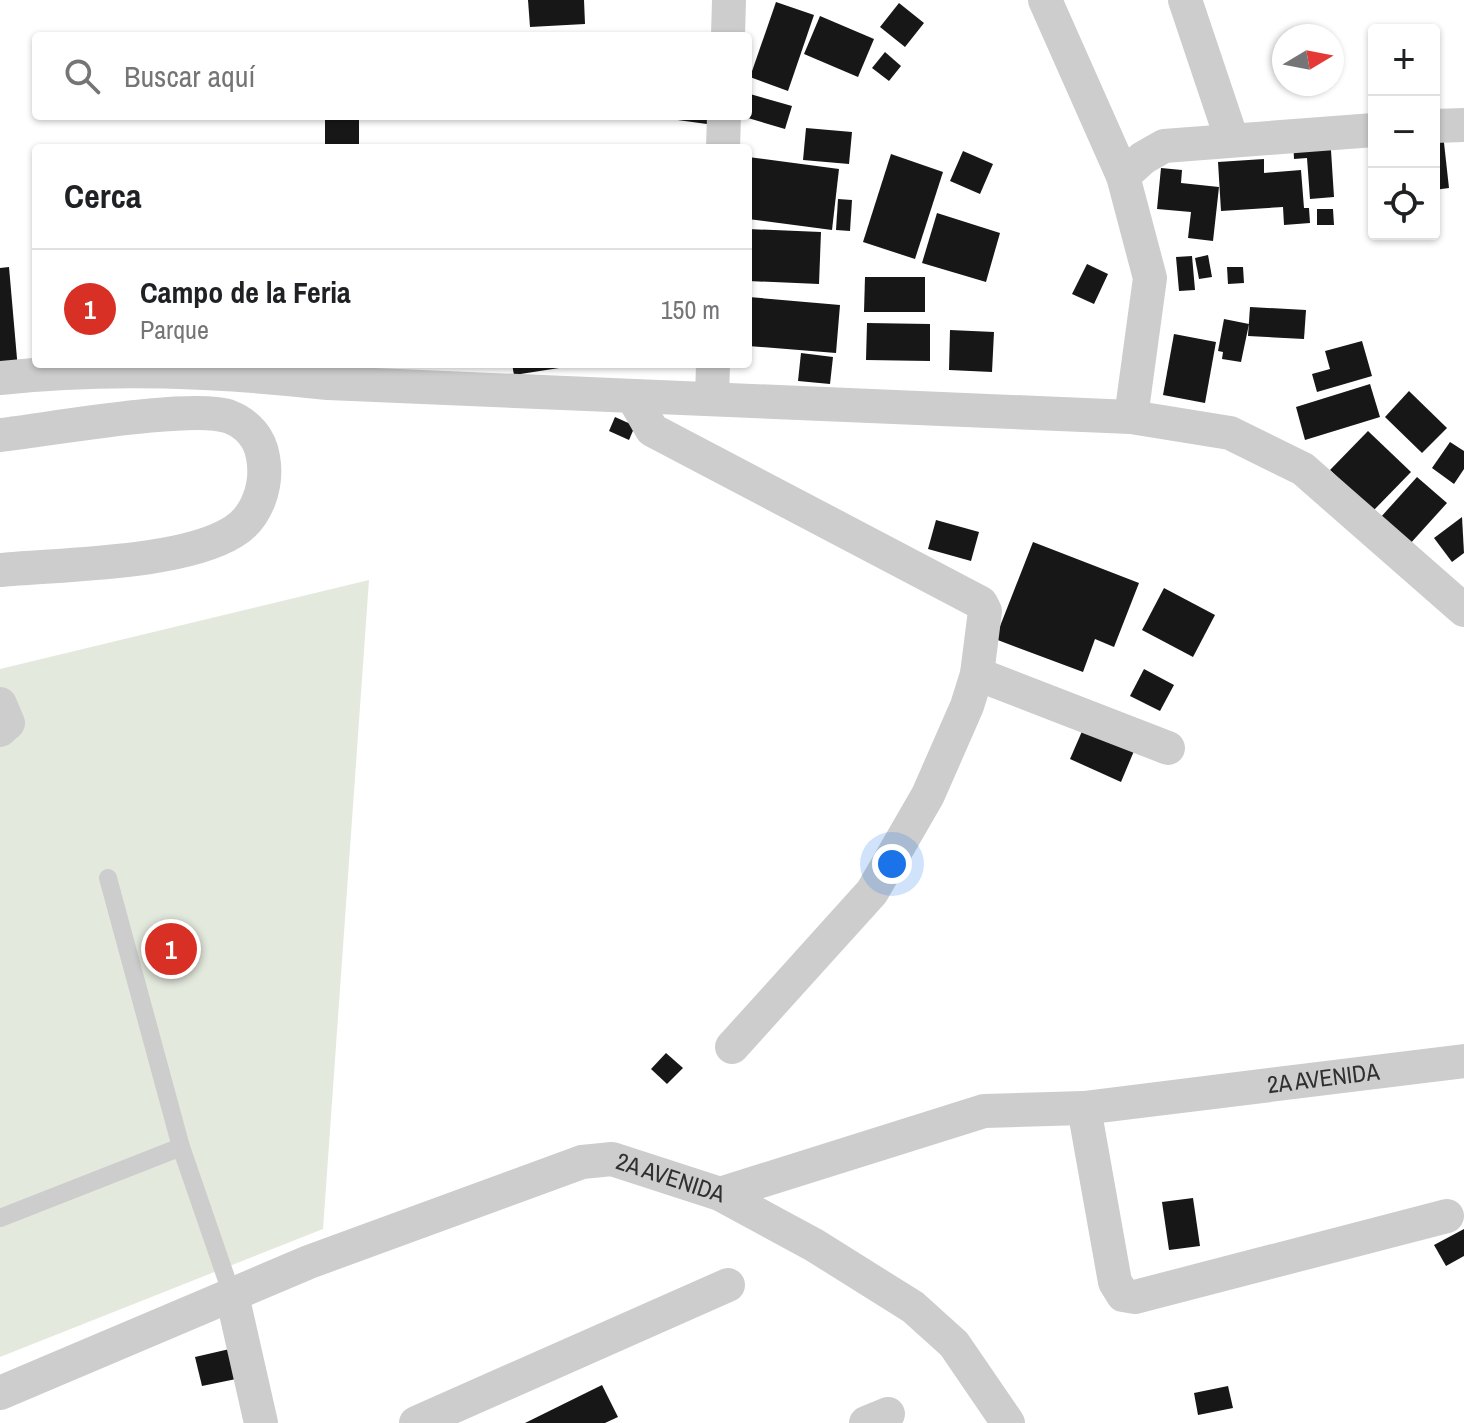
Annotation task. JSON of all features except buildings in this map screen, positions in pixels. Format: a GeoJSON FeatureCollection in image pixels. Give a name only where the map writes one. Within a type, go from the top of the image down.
{"type":"FeatureCollection","features":[{"type":"Feature","properties":{"kind":"street"},"geometry":{"type":"LineString","coordinates":[[728,32],[729,0]]}},
{"type":"Feature","properties":{"kind":"street"},"geometry":{"type":"LineString","coordinates":[[1045,0],[1123,176],[1150,278],[1131,417]]}},
{"type":"Feature","properties":{"kind":"street"},"geometry":{"type":"LineString","coordinates":[[1185,0],[1232,140]]}},
{"type":"Feature","properties":{"kind":"street"},"geometry":{"type":"LineString","coordinates":[[723,144],[724,120]]}},
{"type":"Feature","properties":{"kind":"street"},"geometry":{"type":"LineString","coordinates":[[1440,126],[1464,125]]}},
{"type":"Feature","properties":{"kind":"street"},"geometry":{"type":"LineString","coordinates":[[1123,176],[1143,158],[1164,146],[1368,130]]}},
{"type":"Feature","properties":{"kind":"street"},"geometry":{"type":"LineString","coordinates":[[0,378],[62,368]]}},
{"type":"Feature","properties":{"kind":"street"},"geometry":{"type":"LineString","coordinates":[[226,368],[328,383],[616,385],[712,399],[1131,417],[1230,433],[1303,469],[1464,610]]}},
{"type":"Feature","properties":{"kind":"street"},"geometry":{"type":"LineString","coordinates":[[712,399],[713,368]]}},
{"type":"Feature","properties":{"kind":"street"},"geometry":{"type":"LineString","coordinates":[[616,385],[652,430],[981,603],[985,620],[977,674],[967,706],[928,795],[872,892],[732,1047]]}},
{"type":"Feature","properties":{"kind":"street"},"geometry":{"type":"LineString","coordinates":[[0,435],[192,413],[228,416],[248,427],[262,448],[266,474],[258,504],[235,531],[194,548],[0,570]]}},
{"type":"Feature","properties":{"kind":"street"},"geometry":{"type":"LineString","coordinates":[[977,674],[1168,748]]}},
{"type":"Feature","properties":{"kind":"street"},"geometry":{"type":"LineString","coordinates":[[0,704],[8,723],[0,730]]}},
{"type":"Feature","properties":{"kind":"street","name":"2A AVENIDA"},"geometry":{"type":"LineString","coordinates":[[0,1393],[309,1262],[582,1162],[612,1159],[720,1194],[984,1111],[1084,1108],[1464,1061]]}},
{"type":"Feature","properties":{"kind":"street"},"geometry":{"type":"LineString","coordinates":[[1084,1108],[1115,1282],[1123,1295],[1135,1297],[1447,1216]]}},
{"type":"Feature","properties":{"kind":"street"},"geometry":{"type":"LineString","coordinates":[[720,1194],[814,1245],[913,1307],[954,1344],[1008,1423]]}},
{"type":"Feature","properties":{"kind":"street"},"geometry":{"type":"LineString","coordinates":[[416,1423],[728,1285]]}},
{"type":"Feature","properties":{"kind":"street"},"geometry":{"type":"LineString","coordinates":[[232,1295],[261,1423]]}},
{"type":"Feature","properties":{"kind":"lane"},"geometry":{"type":"LineString","coordinates":[[108,878],[181,1147],[232,1295]]}},
{"type":"Feature","properties":{"kind":"lane"},"geometry":{"type":"LineString","coordinates":[[0,1218],[181,1147]]}},
{"type":"Feature","properties":{"kind":"shaded area"},"geometry":{"type":"Polygon","coordinates":[[[369,580],[323,1229],[0,1357],[0,669],[369,580]]]}},
{"type":"Feature","properties":{"kind":"place","name":"Campo de la Feria"},"geometry":{"type":"Point","coordinates":[171,949]}}]}
